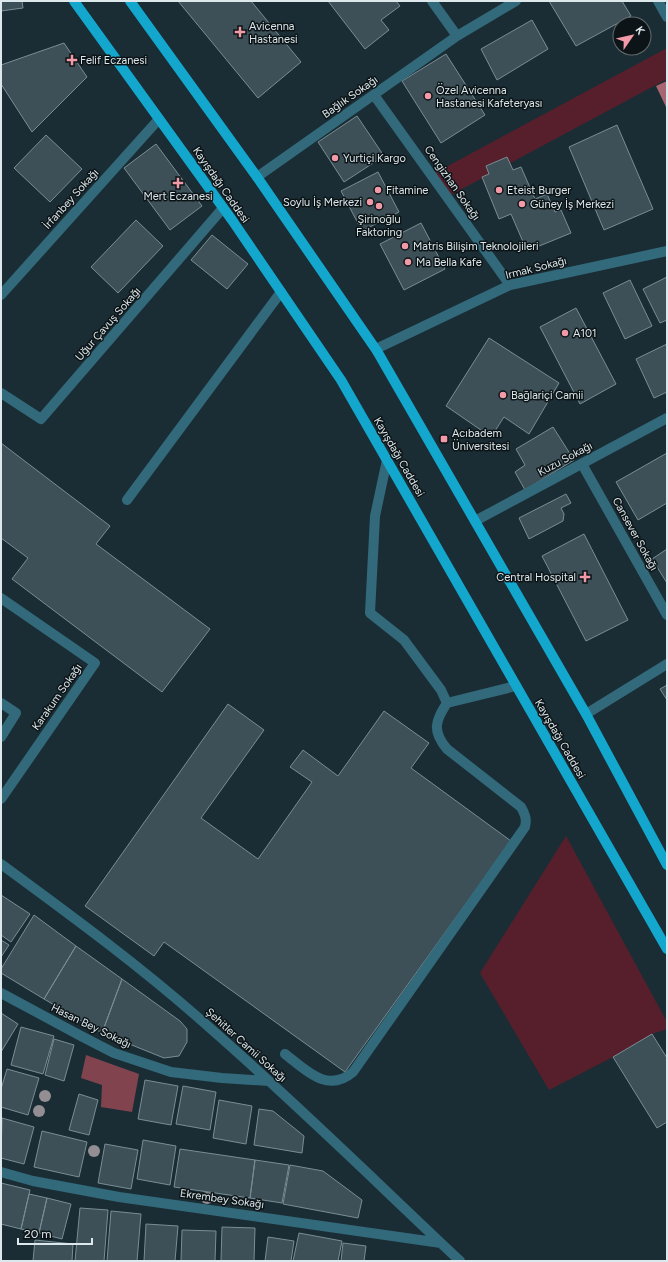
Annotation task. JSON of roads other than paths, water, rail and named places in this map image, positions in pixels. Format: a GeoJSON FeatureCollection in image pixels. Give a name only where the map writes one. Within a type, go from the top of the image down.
{"type":"FeatureCollection","features":[{"type":"Feature","properties":{"kind":"main road","name":"Kayışdağı Caddesi"},"geometry":{"type":"LineString","coordinates":[[74,1],[223,208],[341,380],[667,949]]}},
{"type":"Feature","properties":{"kind":"main road"},"geometry":{"type":"LineString","coordinates":[[130,1],[257,177],[377,351],[586,714],[667,864]]}},
{"type":"Feature","properties":{"kind":"street"},"geometry":{"type":"LineString","coordinates":[[432,1],[457,36]]}},
{"type":"Feature","properties":{"kind":"street","name":"Bağlık Sokağı"},"geometry":{"type":"LineString","coordinates":[[257,177],[457,36],[516,1]]}},
{"type":"Feature","properties":{"kind":"street"},"geometry":{"type":"LineString","coordinates":[[658,1],[667,17]]}},
{"type":"Feature","properties":{"kind":"street","name":"Cengizhan Sokağı"},"geometry":{"type":"LineString","coordinates":[[374,95],[510,285]]}},
{"type":"Feature","properties":{"kind":"street","name":"İrfanbey Sokağı"},"geometry":{"type":"LineString","coordinates":[[1,295],[159,119]]}},
{"type":"Feature","properties":{"kind":"street","name":"Uğur Çavuş Sokağı"},"geometry":{"type":"LineString","coordinates":[[1,393],[41,419],[223,208]]}},
{"type":"Feature","properties":{"kind":"street","name":"Irmak Sokağı"},"geometry":{"type":"LineString","coordinates":[[377,351],[378,348],[510,285],[667,251]]}},
{"type":"Feature","properties":{"kind":"street"},"geometry":{"type":"LineString","coordinates":[[127,500],[281,292]]}},
{"type":"Feature","properties":{"kind":"street","name":"Kuzu Sokağı"},"geometry":{"type":"LineString","coordinates":[[475,521],[667,418]]}},
{"type":"Feature","properties":{"kind":"street"},"geometry":{"type":"LineString","coordinates":[[387,460],[375,516],[370,613],[404,640],[441,690],[447,703]]}},
{"type":"Feature","properties":{"kind":"street","name":"Cansever Sokağı"},"geometry":{"type":"LineString","coordinates":[[582,464],[667,616]]}},
{"type":"Feature","properties":{"kind":"street","name":"Karakum Sokağı"},"geometry":{"type":"LineString","coordinates":[[1,598],[95,663],[1,799]]}},
{"type":"Feature","properties":{"kind":"street"},"geometry":{"type":"LineString","coordinates":[[586,714],[667,664]]}},
{"type":"Feature","properties":{"kind":"street"},"geometry":{"type":"LineString","coordinates":[[285,1054],[314,1077],[332,1081],[347,1077],[525,827],[526,817],[521,807],[447,749],[441,743],[437,725],[438,716],[447,703],[516,686]]}},
{"type":"Feature","properties":{"kind":"street"},"geometry":{"type":"LineString","coordinates":[[1,704],[16,713],[1,737]]}},
{"type":"Feature","properties":{"kind":"street","name":"Şehitler Camii Sokağı"},"geometry":{"type":"LineString","coordinates":[[1,864],[126,957],[209,1027],[269,1081],[460,1261]]}},
{"type":"Feature","properties":{"kind":"street","name":"Hasan Bey Sokağı"},"geometry":{"type":"LineString","coordinates":[[1,993],[114,1052],[171,1072],[222,1078],[269,1081]]}},
{"type":"Feature","properties":{"kind":"street","name":"Ekrembey Sokağı"},"geometry":{"type":"LineString","coordinates":[[1,1172],[33,1181],[119,1197],[441,1243]]}},
{"type":"Feature","properties":{"kind":"place","name":"Avicenna Hastanesi"},"geometry":{"type":"Point","coordinates":[240,32]}},
{"type":"Feature","properties":{"kind":"place","name":"Felif Eczanesi"},"geometry":{"type":"Point","coordinates":[72,60]}},
{"type":"Feature","properties":{"kind":"place","name":"Özel Avicenna Hastanesi Kafeteryası"},"geometry":{"type":"Point","coordinates":[428,96]}},
{"type":"Feature","properties":{"kind":"place","name":"Yurtiçi Kargo"},"geometry":{"type":"Point","coordinates":[335,158]}},
{"type":"Feature","properties":{"kind":"place","name":"Mert Eczanesi"},"geometry":{"type":"Point","coordinates":[178,183]}},
{"type":"Feature","properties":{"kind":"place","name":"Fitamine"},"geometry":{"type":"Point","coordinates":[378,190]}},
{"type":"Feature","properties":{"kind":"place","name":"Eteist Burger"},"geometry":{"type":"Point","coordinates":[499,190]}},
{"type":"Feature","properties":{"kind":"place","name":"Soylu İş Merkezi"},"geometry":{"type":"Point","coordinates":[370,202]}},
{"type":"Feature","properties":{"kind":"place","name":"Güney İş Merkezi"},"geometry":{"type":"Point","coordinates":[522,204]}},
{"type":"Feature","properties":{"kind":"place","name":"Şirinoğlu Faktoring"},"geometry":{"type":"Point","coordinates":[379,206]}},
{"type":"Feature","properties":{"kind":"place","name":"Matris Bilişim Teknolojileri"},"geometry":{"type":"Point","coordinates":[405,246]}},
{"type":"Feature","properties":{"kind":"place","name":"Ma Bella Kafe"},"geometry":{"type":"Point","coordinates":[408,262]}},
{"type":"Feature","properties":{"kind":"place","name":"A101"},"geometry":{"type":"Point","coordinates":[565,333]}},
{"type":"Feature","properties":{"kind":"place","name":"Bağlariçi Camii"},"geometry":{"type":"Point","coordinates":[503,395]}},
{"type":"Feature","properties":{"kind":"place","name":"Acıbadem Üniversitesi"},"geometry":{"type":"Point","coordinates":[444,439]}},
{"type":"Feature","properties":{"kind":"place","name":"Central Hospital"},"geometry":{"type":"Point","coordinates":[585,577]}}]}
